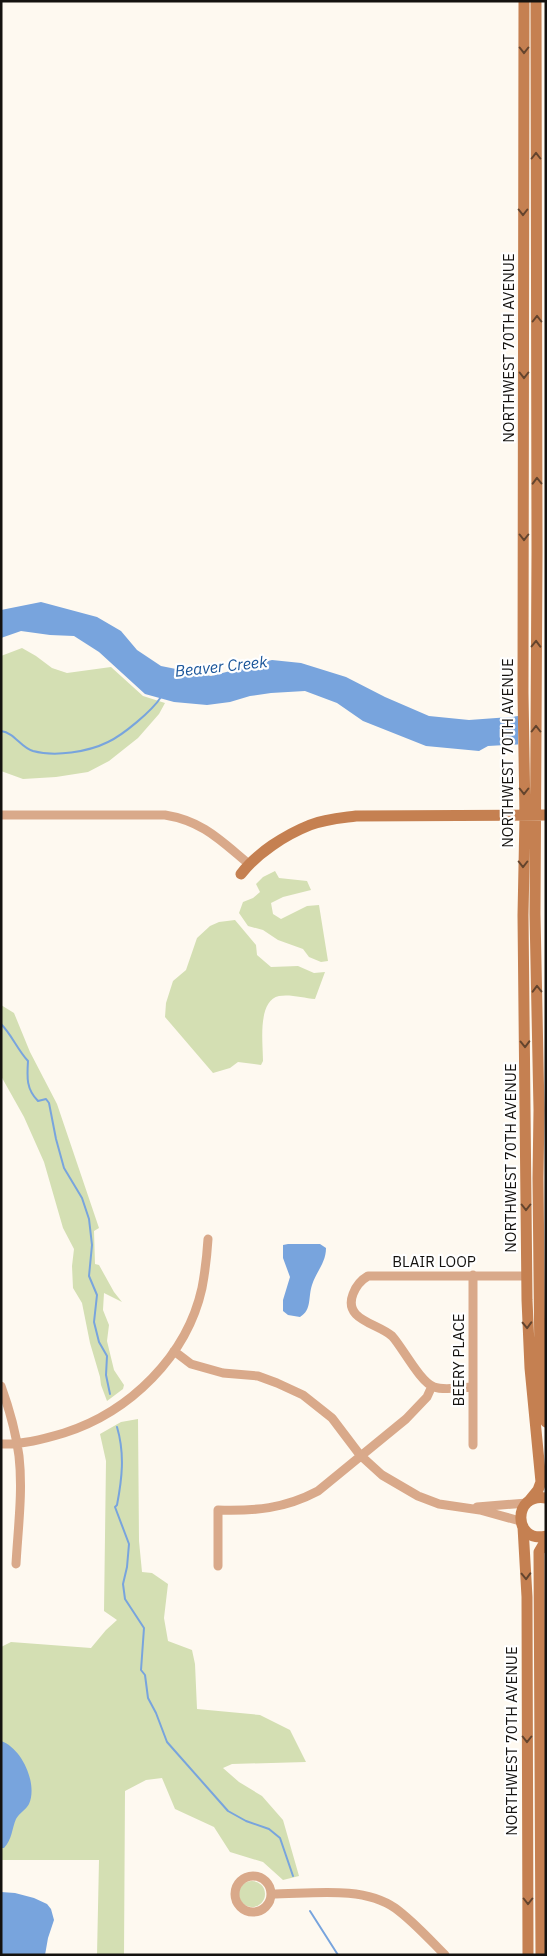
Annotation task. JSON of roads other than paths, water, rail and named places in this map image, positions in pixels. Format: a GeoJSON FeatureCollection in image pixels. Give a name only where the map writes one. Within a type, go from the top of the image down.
{"type":"FeatureCollection","features":[{"type":"Feature","properties":{"kind":"main road","name":"NORTHWEST 70TH AVENUE"},"geometry":{"type":"LineString","coordinates":[[524,1],[523,693],[524,766],[535,816],[523,915],[527,1276],[530,1368],[541,1482],[538,1490],[522,1508],[527,1597],[528,1955]]}},
{"type":"Feature","properties":{"kind":"main road","name":"NORTHWEST 70TH AVENUE"},"geometry":{"type":"LineString","coordinates":[[536,1],[535,816],[540,1368],[546,1422]]}},
{"type":"Feature","properties":{"kind":"main road"},"geometry":{"type":"LineString","coordinates":[[240,874],[249,864],[294,833],[310,825],[330,820],[375,816],[535,816]]}},
{"type":"Feature","properties":{"kind":"main road"},"geometry":{"type":"LineString","coordinates":[[528,1502],[535,1498],[546,1498]]}},
{"type":"Feature","properties":{"kind":"main road","name":"NORTHWEST 70TH AVENUE"},"geometry":{"type":"LineString","coordinates":[[522,1524],[534,1536],[546,1538],[540,1552],[543,1841],[541,1955]]}},
{"type":"Feature","properties":{"kind":"street"},"geometry":{"type":"LineString","coordinates":[[1,815],[156,815],[179,817],[201,826],[249,864]]}},
{"type":"Feature","properties":{"kind":"street"},"geometry":{"type":"LineString","coordinates":[[526,1134],[539,1134]]}},
{"type":"Feature","properties":{"kind":"street"},"geometry":{"type":"LineString","coordinates":[[1,1444],[25,1443],[57,1435],[104,1416],[137,1394],[174,1351],[194,1313],[202,1289],[208,1239]]}},
{"type":"Feature","properties":{"kind":"street","name":"BLAIR LOOP"},"geometry":{"type":"LineString","coordinates":[[432,1386],[423,1378],[392,1336],[354,1314],[351,1307],[352,1296],[361,1280],[368,1276],[527,1276]]}},
{"type":"Feature","properties":{"kind":"street","name":"BEERY PLACE"},"geometry":{"type":"LineString","coordinates":[[473,1276],[474,1445]]}},
{"type":"Feature","properties":{"kind":"street"},"geometry":{"type":"LineString","coordinates":[[174,1351],[191,1364],[223,1373],[258,1376],[303,1395],[332,1418],[360,1455],[382,1476],[418,1496],[439,1504],[467,1507],[528,1502]]}},
{"type":"Feature","properties":{"kind":"street"},"geometry":{"type":"LineString","coordinates":[[1,1386],[15,1434],[20,1469],[16,1564]]}},
{"type":"Feature","properties":{"kind":"street"},"geometry":{"type":"LineString","coordinates":[[218,1566],[218,1510],[266,1509],[304,1498],[333,1480],[360,1455],[369,1450],[406,1419],[428,1397],[432,1386],[439,1388],[473,1387]]}},
{"type":"Feature","properties":{"kind":"street"},"geometry":{"type":"LineString","coordinates":[[467,1507],[522,1524]]}},
{"type":"Feature","properties":{"kind":"street"},"geometry":{"type":"LineString","coordinates":[[528,1841],[543,1841]]}},
{"type":"Feature","properties":{"kind":"street"},"geometry":{"type":"LineString","coordinates":[[253,1875],[262,1878],[269,1885],[271,1894],[269,1903],[262,1910],[253,1913],[243,1910],[236,1903],[234,1894],[237,1884],[244,1878],[253,1875]]}},
{"type":"Feature","properties":{"kind":"street"},"geometry":{"type":"LineString","coordinates":[[271,1894],[349,1893],[376,1898],[396,1908],[445,1955]]}},
{"type":"Feature","properties":{"kind":"water"},"geometry":{"type":"Polygon","coordinates":[[[41,602],[97,617],[121,631],[137,650],[161,666],[211,676],[272,660],[301,663],[346,677],[385,697],[429,716],[469,720],[546,712],[546,743],[488,746],[479,751],[426,746],[363,721],[337,703],[305,691],[250,696],[230,702],[207,705],[174,702],[145,694],[99,652],[74,636],[21,631],[1,638],[1,610],[41,602]]]}},
{"type":"Feature","properties":{"kind":"water"},"geometry":{"type":"Polygon","coordinates":[[[320,1244],[326,1248],[323,1263],[312,1285],[308,1307],[300,1317],[288,1315],[283,1311],[283,1300],[290,1277],[283,1258],[283,1245],[320,1244]]]}},
{"type":"Feature","properties":{"kind":"water"},"geometry":{"type":"Polygon","coordinates":[[[1,1741],[16,1751],[30,1777],[31,1787],[29,1804],[16,1819],[10,1838],[4,1848],[1,1848],[1,1741]]]}},
{"type":"Feature","properties":{"kind":"water"},"geometry":{"type":"Polygon","coordinates":[[[1,1892],[15,1893],[34,1898],[47,1904],[51,1909],[54,1920],[45,1955],[1,1955],[1,1892]]]}},
{"type":"Feature","properties":{"kind":"waterway"},"geometry":{"type":"LineString","coordinates":[[1,731],[10,734],[33,751],[51,754],[81,751],[100,746],[121,734],[144,716],[161,697]]}},
{"type":"Feature","properties":{"kind":"waterway"},"geometry":{"type":"LineString","coordinates":[[1,1024],[28,1061],[28,1078],[31,1092],[38,1101],[46,1099],[49,1103],[64,1168],[82,1198],[89,1219],[92,1245],[89,1276],[97,1295],[94,1322],[99,1342],[107,1356],[106,1375],[110,1394]]}},
{"type":"Feature","properties":{"kind":"waterway"},"geometry":{"type":"LineString","coordinates":[[117,1427],[120,1437],[122,1466],[119,1495],[115,1507],[129,1544],[123,1584],[125,1599],[144,1628],[141,1670],[145,1675],[148,1698],[167,1742],[228,1811],[246,1821],[269,1829],[280,1838],[293,1876]]}},
{"type":"Feature","properties":{"kind":"waterway"},"geometry":{"type":"LineString","coordinates":[[310,1911],[338,1955]]}},
{"type":"Feature","properties":{"kind":"water label","name":"Beaver Creek"},"geometry":{"type":"Point","coordinates":[221,666]}}]}
